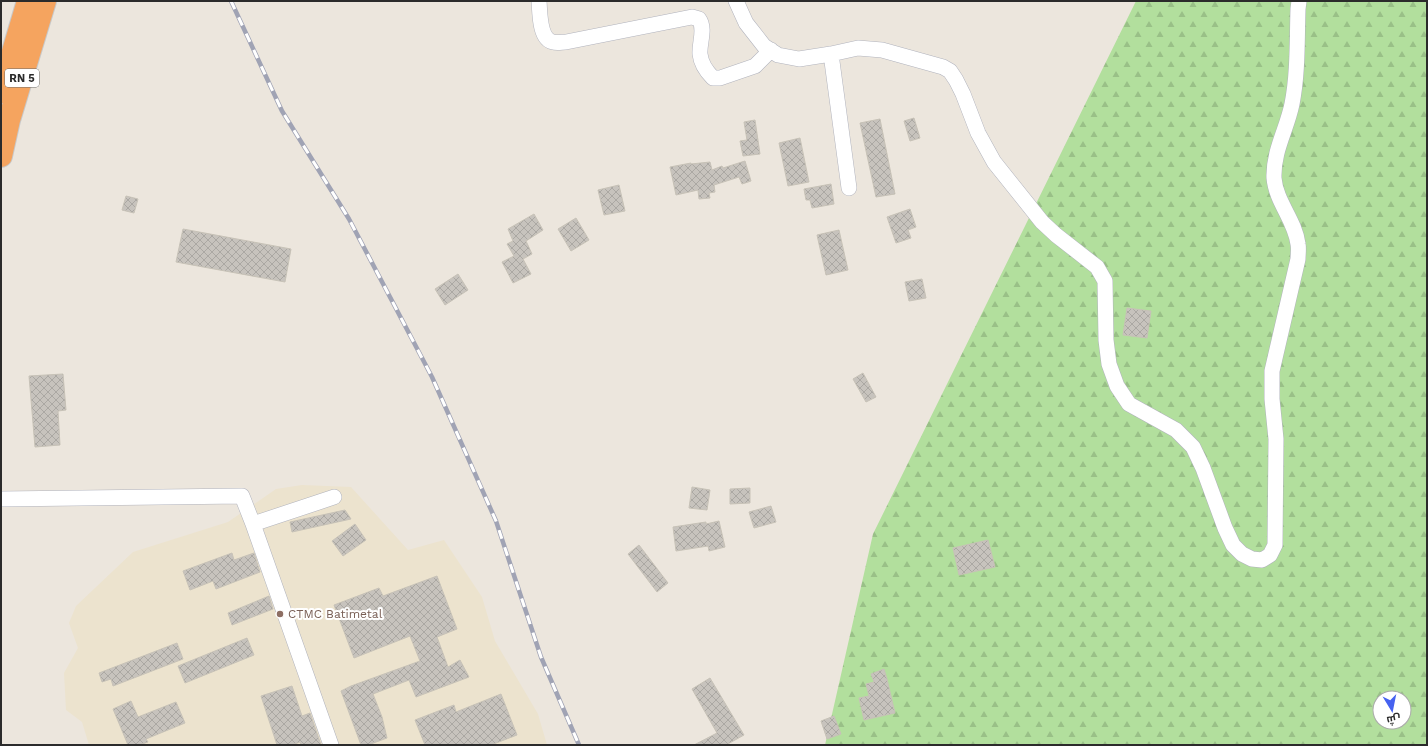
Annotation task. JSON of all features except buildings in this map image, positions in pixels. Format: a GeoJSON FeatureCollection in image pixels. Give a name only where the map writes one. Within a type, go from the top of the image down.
{"type":"FeatureCollection","features":[{"type":"Feature","properties":{"kind":"highway","name":"RN 5"},"geometry":{"type":"LineString","coordinates":[[1,92],[28,1]]}},
{"type":"Feature","properties":{"kind":"highway","name":"RN 5"},"geometry":{"type":"LineString","coordinates":[[1,156],[45,1]]}},
{"type":"Feature","properties":{"kind":"street"},"geometry":{"type":"LineString","coordinates":[[539,1],[544,36],[552,42],[566,42],[692,17],[699,19],[701,21],[702,29],[700,54],[706,71],[714,78],[720,78],[755,66],[771,50]]}},
{"type":"Feature","properties":{"kind":"street"},"geometry":{"type":"LineString","coordinates":[[736,1],[746,23],[764,46],[778,55],[799,59],[858,48],[882,50],[943,67],[950,71],[963,94],[978,133],[994,162],[1042,222],[1056,236],[1097,267],[1105,281],[1106,340],[1110,364],[1117,386],[1129,404],[1176,430],[1193,447],[1204,468],[1225,528],[1233,545],[1242,554],[1252,559],[1262,560],[1270,555],[1275,545],[1276,439],[1272,399],[1272,371],[1298,259],[1298,244],[1292,225],[1279,197],[1274,179],[1275,160],[1292,107],[1295,88],[1298,10],[1300,1]]}},
{"type":"Feature","properties":{"kind":"street"},"geometry":{"type":"LineString","coordinates":[[831,54],[849,188]]}},
{"type":"Feature","properties":{"kind":"street"},"geometry":{"type":"LineString","coordinates":[[1,499],[242,496],[331,745]]}},
{"type":"Feature","properties":{"kind":"street"},"geometry":{"type":"LineString","coordinates":[[253,524],[334,497]]}},
{"type":"Feature","properties":{"kind":"shaded area","name":"CTMC Batimetal"},"geometry":{"type":"Polygon","coordinates":[[[302,485],[351,487],[408,550],[444,540],[482,597],[495,641],[538,714],[547,745],[89,745],[82,722],[66,710],[64,673],[78,648],[69,623],[76,606],[133,552],[228,522],[276,489],[302,485]]]}},
{"type":"Feature","properties":{"kind":"green space"},"geometry":{"type":"Polygon","coordinates":[[[1136,1],[1427,1],[1427,745],[825,745],[873,534],[1136,1]]]}},
{"type":"Feature","properties":{"kind":"railway"},"geometry":{"type":"LineString","coordinates":[[231,1],[282,111],[349,219],[432,377],[496,521],[541,657],[579,745]]}},
{"type":"Feature","properties":{"kind":"place","name":"CTMC Batimetal"},"geometry":{"type":"Point","coordinates":[280,614]}}]}
